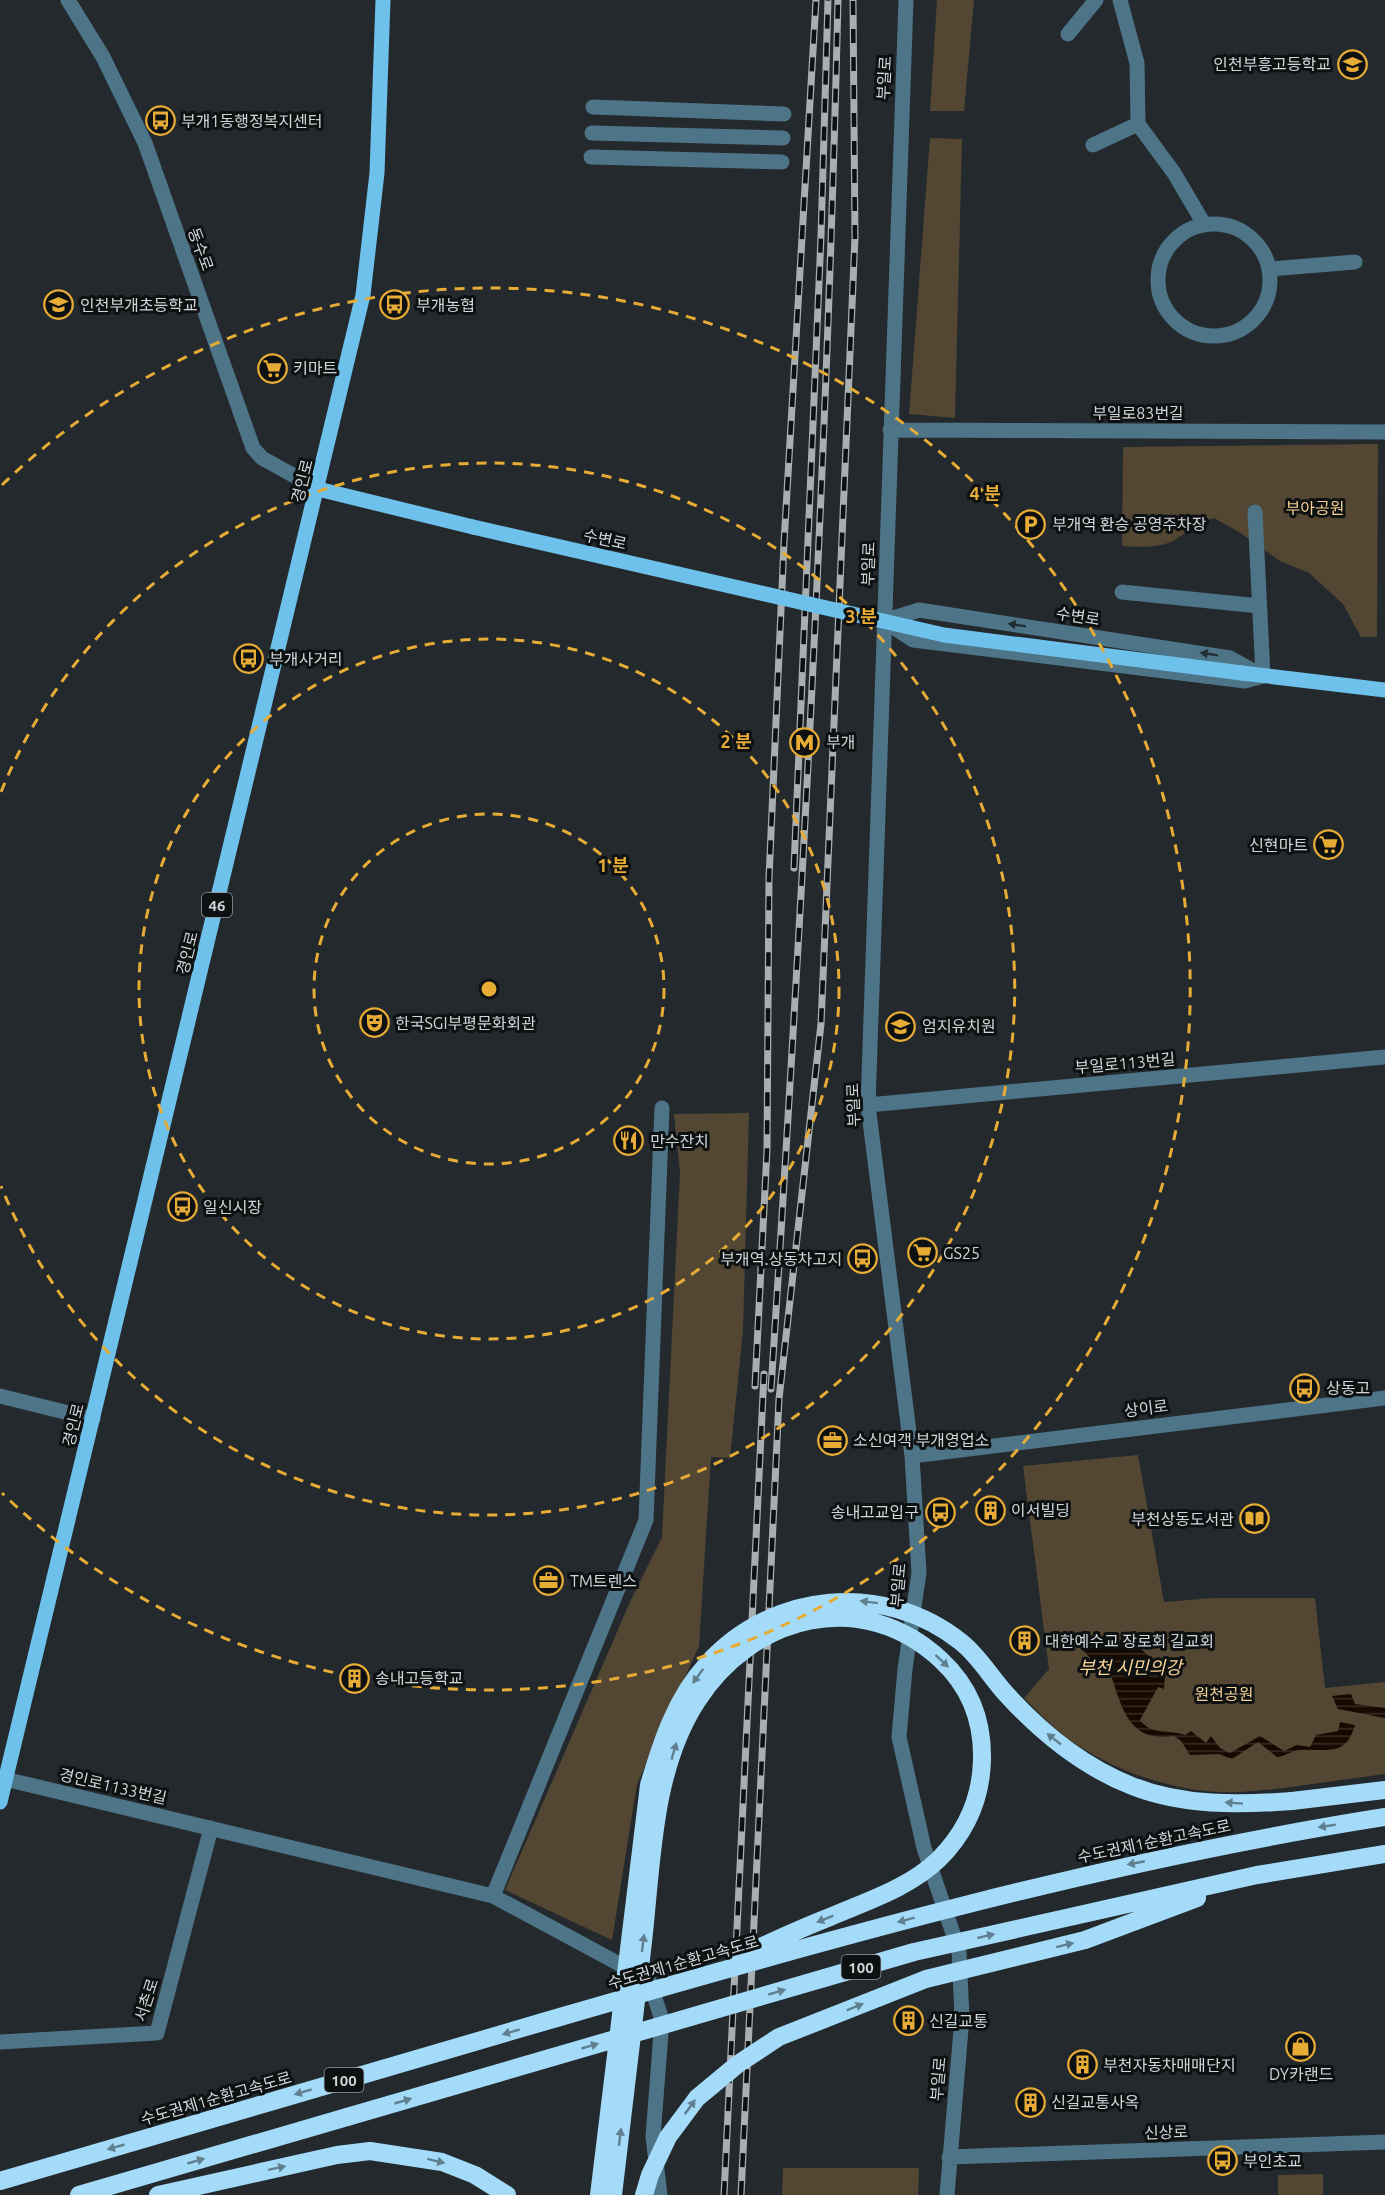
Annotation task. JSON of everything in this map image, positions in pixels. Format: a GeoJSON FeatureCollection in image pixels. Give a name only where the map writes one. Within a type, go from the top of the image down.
{"type":"FeatureCollection","features":[{"type":"Feature","properties":{"kind":"highway"},"geometry":{"type":"LineString","coordinates":[[599,2195],[642,1824],[652,1775],[663,1738],[689,1688],[707,1664],[733,1640],[767,1619],[804,1606],[848,1600],[887,1604],[923,1618],[960,1641],[984,1664],[1006,1695],[1043,1730],[1075,1755],[1131,1785],[1167,1797],[1249,1804],[1385,1790]]}},
{"type":"Feature","properties":{"kind":"highway"},"geometry":{"type":"LineString","coordinates":[[614,2195],[662,1792],[676,1743],[697,1701],[726,1667],[753,1644],[782,1629],[812,1619],[844,1618],[870,1621],[895,1628],[923,1643],[951,1670],[974,1703],[983,1742],[982,1783],[968,1823],[938,1860],[898,1889],[688,1980]]}},
{"type":"Feature","properties":{"kind":"highway","name":"수도권제1순환고속도로"},"geometry":{"type":"LineString","coordinates":[[0,2181],[688,1980],[907,1920],[1112,1868],[1296,1831],[1385,1817]]}},
{"type":"Feature","properties":{"kind":"highway","name":"100"},"geometry":{"type":"LineString","coordinates":[[79,2195],[914,1952],[1257,1875],[1385,1854]]}},
{"type":"Feature","properties":{"kind":"highway"},"geometry":{"type":"LineString","coordinates":[[644,2195],[650,2175],[668,2138],[697,2098],[738,2064],[779,2037],[926,1979],[1085,1940],[1257,1875]]}},
{"type":"Feature","properties":{"kind":"highway"},"geometry":{"type":"LineString","coordinates":[[158,2195],[337,2155],[370,2151],[408,2154],[442,2162],[475,2175],[507,2195]]}},
{"type":"Feature","properties":{"kind":"main road","name":"경인로"},"geometry":{"type":"LineString","coordinates":[[0,1802],[318,489],[365,285],[378,173],[383,0]]}},
{"type":"Feature","properties":{"kind":"main road","name":"수변로"},"geometry":{"type":"LineString","coordinates":[[318,489],[472,527],[944,635],[1385,690]]}},
{"type":"Feature","properties":{"kind":"street","name":"동수로"},"geometry":{"type":"LineString","coordinates":[[68,0],[103,57],[145,144],[253,448],[262,458],[318,489]]}},
{"type":"Feature","properties":{"kind":"street","name":"부일로"},"geometry":{"type":"LineString","coordinates":[[906,0],[868,1105],[912,1456],[919,1573],[905,1669],[899,1737],[924,1848],[960,1952],[962,2018],[947,2195]]}},
{"type":"Feature","properties":{"kind":"street"},"geometry":{"type":"LineString","coordinates":[[1068,34],[1096,0]]}},
{"type":"Feature","properties":{"kind":"street"},"geometry":{"type":"LineString","coordinates":[[1120,0],[1137,63],[1138,124],[1174,173],[1204,224]]}},
{"type":"Feature","properties":{"kind":"street"},"geometry":{"type":"LineString","coordinates":[[593,107],[784,114]]}},
{"type":"Feature","properties":{"kind":"street"},"geometry":{"type":"LineString","coordinates":[[1093,145],[1138,124]]}},
{"type":"Feature","properties":{"kind":"street"},"geometry":{"type":"LineString","coordinates":[[592,133],[783,138]]}},
{"type":"Feature","properties":{"kind":"street"},"geometry":{"type":"LineString","coordinates":[[591,157],[782,162]]}},
{"type":"Feature","properties":{"kind":"street"},"geometry":{"type":"LineString","coordinates":[[1222,223],[1239,228],[1253,238],[1264,252],[1270,269],[1270,288],[1264,306],[1245,326],[1219,336],[1200,334],[1182,327],[1169,313],[1160,296],[1158,277],[1162,258],[1172,242],[1187,230],[1204,224],[1222,223]]}},
{"type":"Feature","properties":{"kind":"street"},"geometry":{"type":"LineString","coordinates":[[1270,269],[1355,262]]}},
{"type":"Feature","properties":{"kind":"street","name":"부일로83번길"},"geometry":{"type":"LineString","coordinates":[[890,430],[1385,432]]}},
{"type":"Feature","properties":{"kind":"street"},"geometry":{"type":"LineString","coordinates":[[1255,512],[1263,676]]}},
{"type":"Feature","properties":{"kind":"street"},"geometry":{"type":"LineString","coordinates":[[1122,592],[1259,606]]}},
{"type":"Feature","properties":{"kind":"street","name":"수변로"},"geometry":{"type":"LineString","coordinates":[[884,621],[919,610],[1230,657],[1263,676]]}},
{"type":"Feature","properties":{"kind":"street","name":"수변로"},"geometry":{"type":"LineString","coordinates":[[884,621],[913,640],[1245,681],[1263,676]]}},
{"type":"Feature","properties":{"kind":"street","name":"부일로113번길"},"geometry":{"type":"LineString","coordinates":[[868,1105],[1385,1058]]}},
{"type":"Feature","properties":{"kind":"street"},"geometry":{"type":"LineString","coordinates":[[493,1896],[646,1520],[662,1107]]}},
{"type":"Feature","properties":{"kind":"street"},"geometry":{"type":"LineString","coordinates":[[0,1396],[93,1419]]}},
{"type":"Feature","properties":{"kind":"street","name":"상이로"},"geometry":{"type":"LineString","coordinates":[[912,1456],[1385,1398]]}},
{"type":"Feature","properties":{"kind":"street","name":"경인로1133번길"},"geometry":{"type":"LineString","coordinates":[[5,1779],[493,1896],[649,1980],[662,2020],[653,2137],[660,2195]]}},
{"type":"Feature","properties":{"kind":"street","name":"서촌로"},"geometry":{"type":"LineString","coordinates":[[0,2042],[157,2033],[212,1828]]}},
{"type":"Feature","properties":{"kind":"street","name":"신상로"},"geometry":{"type":"LineString","coordinates":[[949,2157],[1385,2142]]}},
{"type":"Feature","properties":{"kind":"green space"},"geometry":{"type":"Polygon","coordinates":[[[937,0],[974,0],[964,111],[930,111],[937,0]]]}},
{"type":"Feature","properties":{"kind":"green space"},"geometry":{"type":"Polygon","coordinates":[[[930,138],[962,139],[955,418],[909,414],[930,138]]]}},
{"type":"Feature","properties":{"kind":"green space","name":"부아공원"},"geometry":{"type":"Polygon","coordinates":[[[1378,444],[1377,637],[1361,637],[1343,604],[1309,573],[1280,561],[1239,532],[1214,518],[1162,545],[1122,546],[1123,447],[1378,444]]]}},
{"type":"Feature","properties":{"kind":"green space"},"geometry":{"type":"Polygon","coordinates":[[[749,1113],[743,1331],[730,1458],[711,1457],[699,1646],[637,1784],[612,1940],[505,1890],[630,1602],[662,1537],[680,1172],[674,1114],[749,1113]]]}},
{"type":"Feature","properties":{"kind":"green space","name":"원천공원"},"geometry":{"type":"Polygon","coordinates":[[[1138,1455],[1164,1602],[1213,1598],[1315,1598],[1325,1688],[1385,1682],[1385,1774],[1240,1792],[1199,1790],[1177,1786],[1135,1774],[1096,1756],[1050,1724],[1024,1698],[1049,1669],[1023,1466],[1138,1455]]]}},
{"type":"Feature","properties":{"kind":"green space"},"geometry":{"type":"Polygon","coordinates":[[[783,2168],[919,2168],[918,2195],[782,2195],[783,2168]]]}},
{"type":"Feature","properties":{"kind":"green space"},"geometry":{"type":"Polygon","coordinates":[[[1323,2174],[1323,2195],[1278,2195],[1278,2175],[1323,2174]]]}},
{"type":"Feature","properties":{"kind":"water","name":"부천 시민의강"},"geometry":{"type":"Polygon","coordinates":[[[1081,1637],[1096,1648],[1114,1641],[1133,1642],[1150,1657],[1153,1672],[1165,1675],[1164,1689],[1158,1687],[1140,1720],[1155,1730],[1185,1735],[1191,1731],[1206,1743],[1211,1736],[1220,1748],[1230,1753],[1260,1736],[1284,1751],[1297,1745],[1310,1747],[1316,1735],[1338,1731],[1340,1722],[1355,1725],[1346,1743],[1334,1749],[1297,1750],[1277,1757],[1258,1742],[1232,1759],[1219,1754],[1190,1755],[1181,1741],[1174,1736],[1158,1737],[1145,1734],[1128,1719],[1109,1670],[1102,1672],[1076,1642],[1081,1637]]]}},
{"type":"Feature","properties":{"kind":"water"},"geometry":{"type":"Polygon","coordinates":[[[1351,1694],[1355,1704],[1385,1708],[1385,1718],[1338,1709],[1332,1696],[1351,1694]]]}},
{"type":"Feature","properties":{"kind":"railway"},"geometry":{"type":"LineString","coordinates":[[755,1386],[767,1150],[769,878],[784,543],[816,0]]}},
{"type":"Feature","properties":{"kind":"railway"},"geometry":{"type":"LineString","coordinates":[[794,868],[821,236],[828,0]]}},
{"type":"Feature","properties":{"kind":"railway"},"geometry":{"type":"LineString","coordinates":[[771,1389],[812,694],[827,347],[838,0]]}},
{"type":"Feature","properties":{"kind":"railway"},"geometry":{"type":"LineString","coordinates":[[741,2195],[779,1399],[821,1024],[855,237],[853,0]]}},
{"type":"Feature","properties":{"kind":"railway"},"geometry":{"type":"LineString","coordinates":[[724,2195],[764,1374]]}},
{"type":"Feature","properties":{"kind":"place","name":"인천부흥고등학교"},"geometry":{"type":"Point","coordinates":[1352,64]}},
{"type":"Feature","properties":{"kind":"place","name":"부개1동행정복지센터"},"geometry":{"type":"Point","coordinates":[160,121]}},
{"type":"Feature","properties":{"kind":"place","name":"인천부개초등학교"},"geometry":{"type":"Point","coordinates":[59,305]}},
{"type":"Feature","properties":{"kind":"place","name":"부개농협"},"geometry":{"type":"Point","coordinates":[395,305]}},
{"type":"Feature","properties":{"kind":"place","name":"키마트"},"geometry":{"type":"Point","coordinates":[272,368]}},
{"type":"Feature","properties":{"kind":"place","name":"부개역 환승 공영주차장"},"geometry":{"type":"Point","coordinates":[1031,524]}},
{"type":"Feature","properties":{"kind":"place","name":"부개사거리"},"geometry":{"type":"Point","coordinates":[248,659]}},
{"type":"Feature","properties":{"kind":"place","name":"부개"},"geometry":{"type":"Point","coordinates":[805,742]}},
{"type":"Feature","properties":{"kind":"place","name":"신현마트"},"geometry":{"type":"Point","coordinates":[1329,845]}},
{"type":"Feature","properties":{"kind":"place","name":"한국SGI부평문화회관"},"geometry":{"type":"Point","coordinates":[374,1023]}},
{"type":"Feature","properties":{"kind":"place","name":"엄지유치원"},"geometry":{"type":"Point","coordinates":[901,1026]}},
{"type":"Feature","properties":{"kind":"place","name":"만수잔치"},"geometry":{"type":"Point","coordinates":[629,1141]}},
{"type":"Feature","properties":{"kind":"place","name":"일신시장"},"geometry":{"type":"Point","coordinates":[182,1207]}},
{"type":"Feature","properties":{"kind":"place","name":"GS25"},"geometry":{"type":"Point","coordinates":[922,1253]}},
{"type":"Feature","properties":{"kind":"place","name":"부개역.상동차고지"},"geometry":{"type":"Point","coordinates":[863,1259]}},
{"type":"Feature","properties":{"kind":"place","name":"상동고"},"geometry":{"type":"Point","coordinates":[1305,1388]}},
{"type":"Feature","properties":{"kind":"place","name":"소신여객 부개영업소"},"geometry":{"type":"Point","coordinates":[832,1440]}},
{"type":"Feature","properties":{"kind":"place","name":"이서빌딩"},"geometry":{"type":"Point","coordinates":[990,1510]}},
{"type":"Feature","properties":{"kind":"place","name":"송내고교입구"},"geometry":{"type":"Point","coordinates":[940,1512]}},
{"type":"Feature","properties":{"kind":"place","name":"부천상동도서관"},"geometry":{"type":"Point","coordinates":[1255,1519]}},
{"type":"Feature","properties":{"kind":"place","name":"TM트렌스"},"geometry":{"type":"Point","coordinates":[549,1581]}},
{"type":"Feature","properties":{"kind":"place","name":"대한예수교 장로회 길교회"},"geometry":{"type":"Point","coordinates":[1024,1641]}},
{"type":"Feature","properties":{"kind":"place","name":"송내고등학교"},"geometry":{"type":"Point","coordinates":[354,1678]}},
{"type":"Feature","properties":{"kind":"place","name":"신길교통"},"geometry":{"type":"Point","coordinates":[908,2021]}},
{"type":"Feature","properties":{"kind":"place","name":"DY카랜드"},"geometry":{"type":"Point","coordinates":[1301,2046]}},
{"type":"Feature","properties":{"kind":"place","name":"부천자동차매매단지"},"geometry":{"type":"Point","coordinates":[1082,2065]}},
{"type":"Feature","properties":{"kind":"place","name":"신길교통사옥"},"geometry":{"type":"Point","coordinates":[1030,2102]}},
{"type":"Feature","properties":{"kind":"place","name":"부인초교"},"geometry":{"type":"Point","coordinates":[1222,2161]}}]}
